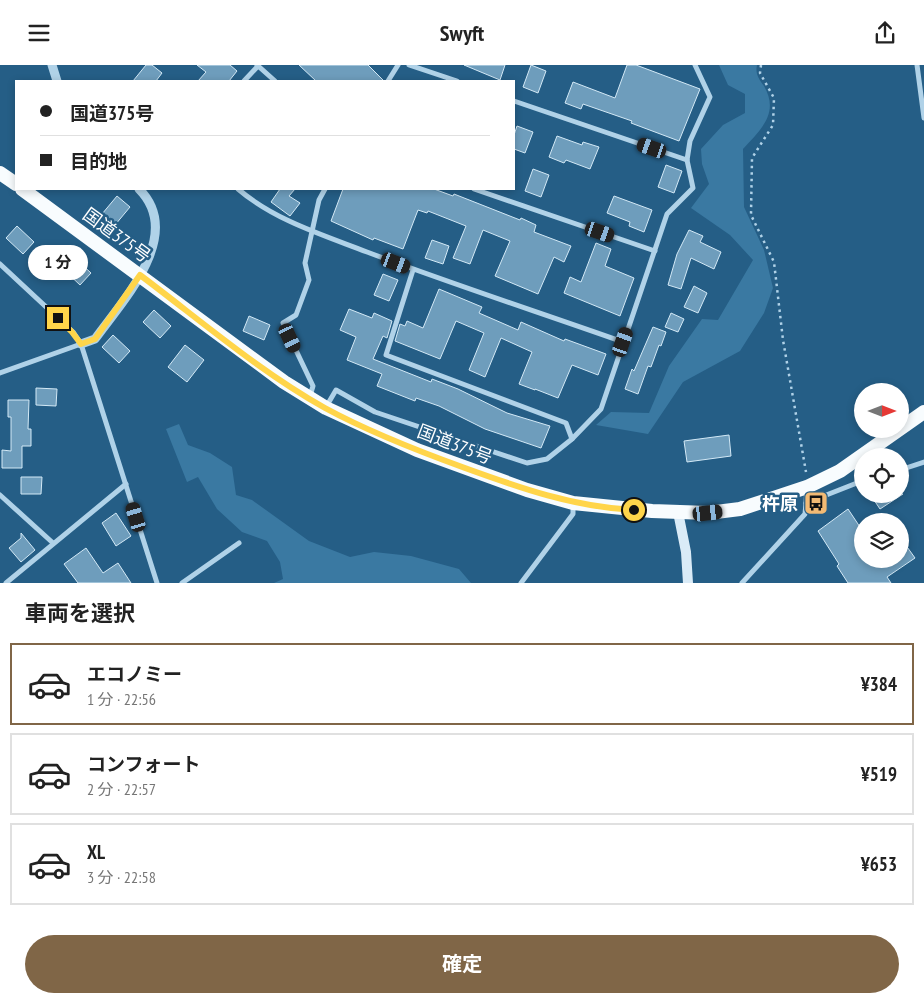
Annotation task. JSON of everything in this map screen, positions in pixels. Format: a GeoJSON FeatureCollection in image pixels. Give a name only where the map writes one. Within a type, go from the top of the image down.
{"type":"FeatureCollection","features":[{"type":"Feature","properties":{"kind":"highway"},"geometry":{"type":"LineString","coordinates":[[0,173],[15,184]]}},
{"type":"Feature","properties":{"kind":"highway","name":"国道375号"},"geometry":{"type":"LineString","coordinates":[[23,190],[284,382],[326,408],[417,451],[527,490],[573,503],[615,509],[678,512],[708,513],[740,509],[807,487],[840,471],[924,412]]}},
{"type":"Feature","properties":{"kind":"main road"},"geometry":{"type":"LineString","coordinates":[[678,512],[686,552],[688,583]]}},
{"type":"Feature","properties":{"kind":"street"},"geometry":{"type":"LineString","coordinates":[[52,65],[57,80]]}},
{"type":"Feature","properties":{"kind":"street"},"geometry":{"type":"LineString","coordinates":[[245,80],[258,65],[274,80]]}},
{"type":"Feature","properties":{"kind":"street"},"geometry":{"type":"LineString","coordinates":[[389,80],[398,65]]}},
{"type":"Feature","properties":{"kind":"street"},"geometry":{"type":"LineString","coordinates":[[409,65],[454,80]]}},
{"type":"Feature","properties":{"kind":"street"},"geometry":{"type":"LineString","coordinates":[[326,408],[336,390],[375,412],[527,463],[547,459],[572,439],[601,409],[667,214],[693,188],[687,160],[690,141],[710,97],[695,65]]}},
{"type":"Feature","properties":{"kind":"street"},"geometry":{"type":"LineString","coordinates":[[916,65],[924,119]]}},
{"type":"Feature","properties":{"kind":"street"},"geometry":{"type":"LineString","coordinates":[[515,101],[687,160]]}},
{"type":"Feature","properties":{"kind":"street"},"geometry":{"type":"LineString","coordinates":[[0,373],[95,339],[140,275],[152,253],[155,219],[150,202],[140,190]]}},
{"type":"Feature","properties":{"kind":"street"},"geometry":{"type":"LineString","coordinates":[[239,190],[253,202],[312,231],[413,269],[623,342]]}},
{"type":"Feature","properties":{"kind":"street"},"geometry":{"type":"LineString","coordinates":[[310,398],[313,385],[283,323],[296,315],[309,280],[305,263],[319,199],[324,190]]}},
{"type":"Feature","properties":{"kind":"street"},"geometry":{"type":"LineString","coordinates":[[477,190],[655,251]]}},
{"type":"Feature","properties":{"kind":"street"},"geometry":{"type":"LineString","coordinates":[[0,264],[72,332],[81,344],[156,583]]}},
{"type":"Feature","properties":{"kind":"street"},"geometry":{"type":"LineString","coordinates":[[413,269],[386,355],[566,423],[572,439]]}},
{"type":"Feature","properties":{"kind":"street"},"geometry":{"type":"LineString","coordinates":[[909,467],[924,463]]}},
{"type":"Feature","properties":{"kind":"street"},"geometry":{"type":"LineString","coordinates":[[6,583],[126,484]]}},
{"type":"Feature","properties":{"kind":"street"},"geometry":{"type":"LineString","coordinates":[[806,503],[854,484]]}},
{"type":"Feature","properties":{"kind":"street"},"geometry":{"type":"LineString","coordinates":[[742,583],[805,514],[807,487]]}},
{"type":"Feature","properties":{"kind":"street"},"geometry":{"type":"LineString","coordinates":[[0,495],[53,543]]}},
{"type":"Feature","properties":{"kind":"street"},"geometry":{"type":"LineString","coordinates":[[521,583],[572,514],[573,503]]}},
{"type":"Feature","properties":{"kind":"street"},"geometry":{"type":"LineString","coordinates":[[182,583],[239,543]]}},
{"type":"Feature","properties":{"kind":"path"},"geometry":{"type":"LineString","coordinates":[[762,65],[760,73],[774,98],[773,125],[752,158],[751,215],[774,262],[783,340],[804,459],[807,487]]}},
{"type":"Feature","properties":{"kind":"shaded area"},"geometry":{"type":"Polygon","coordinates":[[[719,65],[757,65],[758,76],[768,96],[770,105],[766,121],[743,149],[744,207],[764,250],[773,288],[764,313],[740,351],[683,382],[648,434],[596,425],[611,412],[649,413],[669,366],[702,319],[718,320],[753,260],[730,235],[691,208],[709,184],[702,164],[701,149],[723,125],[745,113],[745,94],[728,85],[719,65]]]}},
{"type":"Feature","properties":{"kind":"shaded area"},"geometry":{"type":"Polygon","coordinates":[[[179,424],[188,445],[210,453],[232,467],[236,495],[252,500],[309,541],[350,557],[374,552],[411,556],[459,569],[471,583],[274,583],[283,579],[280,562],[267,541],[242,532],[217,509],[198,477],[187,482],[166,429],[179,424]]]}},
{"type":"Feature","properties":{"kind":"building"},"geometry":{"type":"Polygon","coordinates":[[[146,65],[152,65],[162,73],[157,80],[134,80],[146,65]]]}},
{"type":"Feature","properties":{"kind":"building"},"geometry":{"type":"Polygon","coordinates":[[[197,65],[230,65],[237,71],[230,80],[199,80],[206,72],[197,65]]]}},
{"type":"Feature","properties":{"kind":"building"},"geometry":{"type":"Polygon","coordinates":[[[299,65],[368,65],[383,80],[315,80],[299,65]]]}},
{"type":"Feature","properties":{"kind":"building"},"geometry":{"type":"Polygon","coordinates":[[[464,65],[505,65],[500,80],[464,65]]]}},
{"type":"Feature","properties":{"kind":"building"},"geometry":{"type":"Polygon","coordinates":[[[531,65],[546,71],[538,93],[523,87],[531,65]]]}},
{"type":"Feature","properties":{"kind":"building"},"geometry":{"type":"Polygon","coordinates":[[[627,65],[636,65],[700,89],[679,141],[631,123],[632,121],[583,104],[581,109],[565,103],[573,82],[615,98],[627,65]]]}},
{"type":"Feature","properties":{"kind":"building"},"geometry":{"type":"Polygon","coordinates":[[[517,126],[533,132],[525,153],[515,149],[517,126]]]}},
{"type":"Feature","properties":{"kind":"building"},"geometry":{"type":"Polygon","coordinates":[[[557,136],[582,145],[583,142],[599,147],[590,169],[566,160],[564,163],[549,157],[557,136]]]}},
{"type":"Feature","properties":{"kind":"building"},"geometry":{"type":"Polygon","coordinates":[[[666,165],[682,171],[674,193],[658,187],[666,165]]]}},
{"type":"Feature","properties":{"kind":"building"},"geometry":{"type":"Polygon","coordinates":[[[533,169],[549,175],[541,197],[525,191],[533,169]]]}},
{"type":"Feature","properties":{"kind":"building"},"geometry":{"type":"Polygon","coordinates":[[[279,190],[294,190],[289,196],[300,203],[290,216],[271,202],[279,190]]]}},
{"type":"Feature","properties":{"kind":"building"},"geometry":{"type":"Polygon","coordinates":[[[343,190],[437,190],[453,196],[454,194],[520,220],[521,218],[536,225],[534,232],[571,246],[564,262],[554,257],[538,294],[495,276],[510,241],[483,230],[470,264],[453,258],[466,226],[428,211],[427,213],[418,210],[403,249],[374,238],[373,240],[331,221],[343,190]]]}},
{"type":"Feature","properties":{"kind":"building"},"geometry":{"type":"Polygon","coordinates":[[[117,196],[130,207],[115,225],[102,214],[117,196]]]}},
{"type":"Feature","properties":{"kind":"building"},"geometry":{"type":"Polygon","coordinates":[[[614,196],[652,210],[644,232],[629,226],[630,222],[607,213],[614,196]]]}},
{"type":"Feature","properties":{"kind":"building"},"geometry":{"type":"Polygon","coordinates":[[[17,226],[34,242],[23,254],[6,238],[17,226]]]}},
{"type":"Feature","properties":{"kind":"building"},"geometry":{"type":"Polygon","coordinates":[[[689,230],[703,236],[700,242],[721,252],[714,269],[691,258],[681,289],[668,285],[677,254],[689,230]]]}},
{"type":"Feature","properties":{"kind":"building"},"geometry":{"type":"Polygon","coordinates":[[[432,240],[449,246],[443,264],[425,258],[432,240]]]}},
{"type":"Feature","properties":{"kind":"building"},"geometry":{"type":"Polygon","coordinates":[[[596,243],[611,249],[605,266],[634,278],[620,316],[564,293],[570,277],[581,282],[596,243]]]}},
{"type":"Feature","properties":{"kind":"building"},"geometry":{"type":"Polygon","coordinates":[[[74,257],[91,273],[80,285],[63,269],[74,257]]]}},
{"type":"Feature","properties":{"kind":"building"},"geometry":{"type":"Polygon","coordinates":[[[383,274],[398,280],[389,301],[374,295],[383,274]]]}},
{"type":"Feature","properties":{"kind":"building"},"geometry":{"type":"Polygon","coordinates":[[[694,286],[707,293],[698,313],[684,307],[694,286]]]}},
{"type":"Feature","properties":{"kind":"building"},"geometry":{"type":"Polygon","coordinates":[[[439,289],[482,307],[479,313],[518,330],[521,322],[564,341],[565,339],[606,354],[598,375],[572,365],[558,398],[519,384],[532,352],[501,338],[485,377],[469,370],[484,333],[456,321],[440,359],[395,341],[400,324],[405,326],[407,321],[423,328],[439,289]]]}},
{"type":"Feature","properties":{"kind":"building"},"geometry":{"type":"Polygon","coordinates":[[[349,309],[372,318],[374,313],[392,321],[387,338],[383,336],[373,359],[431,382],[432,379],[458,389],[507,413],[550,426],[541,448],[485,429],[439,406],[416,398],[415,401],[377,386],[382,374],[347,360],[356,337],[340,330],[349,309]]]}},
{"type":"Feature","properties":{"kind":"building"},"geometry":{"type":"Polygon","coordinates":[[[154,310],[171,326],[160,338],[143,322],[154,310]]]}},
{"type":"Feature","properties":{"kind":"building"},"geometry":{"type":"Polygon","coordinates":[[[671,313],[684,319],[678,332],[665,327],[671,313]]]}},
{"type":"Feature","properties":{"kind":"building"},"geometry":{"type":"Polygon","coordinates":[[[249,316],[270,325],[264,340],[243,331],[249,316]]]}},
{"type":"Feature","properties":{"kind":"building"},"geometry":{"type":"Polygon","coordinates":[[[653,327],[666,332],[651,367],[648,366],[638,394],[625,389],[632,369],[634,371],[653,327]]]}},
{"type":"Feature","properties":{"kind":"building"},"geometry":{"type":"Polygon","coordinates":[[[113,335],[130,351],[119,363],[102,347],[113,335]]]}},
{"type":"Feature","properties":{"kind":"building"},"geometry":{"type":"Polygon","coordinates":[[[185,345],[204,360],[187,382],[168,367],[185,345]]]}},
{"type":"Feature","properties":{"kind":"building"},"geometry":{"type":"Polygon","coordinates":[[[36,388],[57,389],[56,406],[36,405],[36,388]]]}},
{"type":"Feature","properties":{"kind":"building"},"geometry":{"type":"Polygon","coordinates":[[[8,400],[29,400],[28,429],[31,429],[31,446],[22,446],[22,468],[2,468],[2,450],[11,451],[11,417],[8,417],[8,400]]]}},
{"type":"Feature","properties":{"kind":"building"},"geometry":{"type":"Polygon","coordinates":[[[729,435],[731,456],[687,462],[684,441],[729,435]]]}},
{"type":"Feature","properties":{"kind":"building"},"geometry":{"type":"Polygon","coordinates":[[[21,477],[42,477],[41,494],[21,494],[21,477]]]}},
{"type":"Feature","properties":{"kind":"building"},"geometry":{"type":"Polygon","coordinates":[[[876,503],[889,503],[880,509],[876,503]]]}},
{"type":"Feature","properties":{"kind":"building"},"geometry":{"type":"Polygon","coordinates":[[[848,509],[854,518],[854,568],[900,568],[887,577],[891,583],[848,583],[837,566],[839,564],[818,531],[848,509]]]}},
{"type":"Feature","properties":{"kind":"building"},"geometry":{"type":"Polygon","coordinates":[[[116,513],[131,536],[116,546],[102,523],[116,513]]]}},
{"type":"Feature","properties":{"kind":"building"},"geometry":{"type":"Polygon","coordinates":[[[21,533],[35,550],[21,562],[9,548],[21,538],[21,533]]]}},
{"type":"Feature","properties":{"kind":"building"},"geometry":{"type":"Polygon","coordinates":[[[86,548],[103,573],[118,563],[131,583],[78,583],[64,564],[86,548]]]}},
{"type":"Feature","properties":{"kind":"building"},"geometry":{"type":"Polygon","coordinates":[[[909,550],[915,558],[909,562],[909,550]]]}},
{"type":"Feature","properties":{"kind":"place","name":"杵原"},"geometry":{"type":"Point","coordinates":[816,503]}},
{"type":"Feature","properties":{"kind":"route"},"geometry":{"type":"LineString","coordinates":[[58,318],[81,344],[95,339],[140,275],[284,382],[326,408],[417,451],[527,490],[573,503],[634,510]]}}]}
